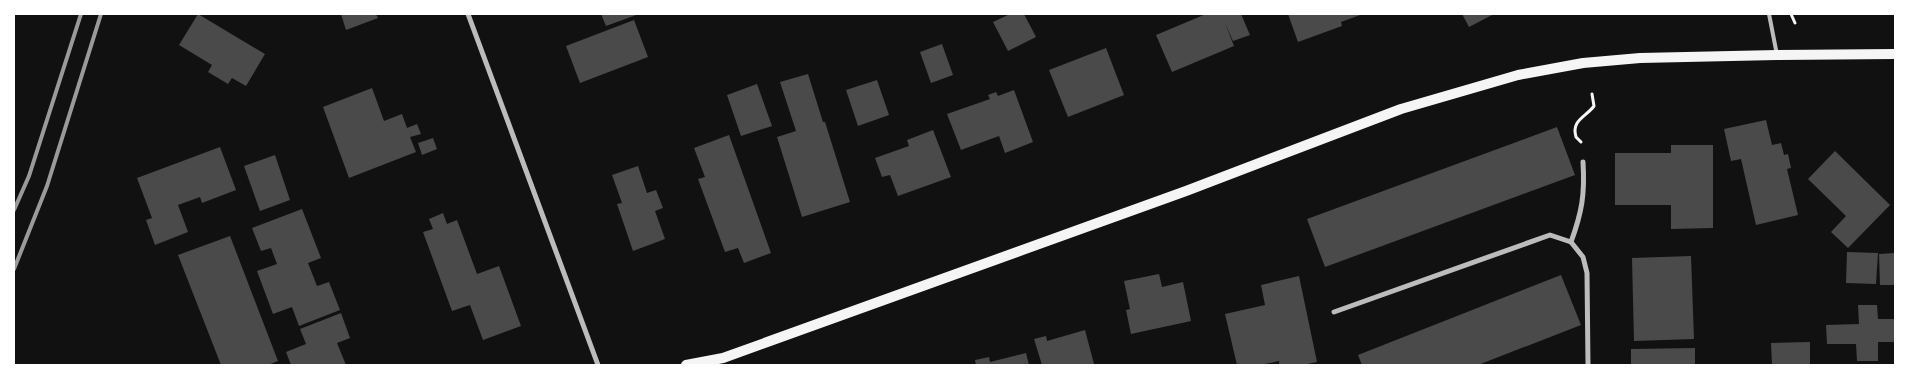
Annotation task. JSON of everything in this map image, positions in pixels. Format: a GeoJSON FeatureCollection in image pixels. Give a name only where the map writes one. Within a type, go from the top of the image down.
{"type":"FeatureCollection","features":[{"type":"Feature","properties":{"kind":"main road"},"geometry":{"type":"LineString","coordinates":[[686,365],[732,354],[1186,191],[1401,109],[1518,75],[1583,63],[1689,56],[1895,54]]}},
{"type":"Feature","properties":{"kind":"street"},"geometry":{"type":"LineString","coordinates":[[468,14],[598,365]]}},
{"type":"Feature","properties":{"kind":"street"},"geometry":{"type":"LineString","coordinates":[[1571,242],[1581,216],[1585,188],[1583,162]]}},
{"type":"Feature","properties":{"kind":"street"},"geometry":{"type":"LineString","coordinates":[[1334,312],[1550,235],[1571,242],[1583,257],[1588,273],[1588,365]]}},
{"type":"Feature","properties":{"kind":"lane"},"geometry":{"type":"LineString","coordinates":[[1769,14],[1777,54]]}},
{"type":"Feature","properties":{"kind":"path"},"geometry":{"type":"LineString","coordinates":[[1791,14],[1795,23]]}},
{"type":"Feature","properties":{"kind":"path"},"geometry":{"type":"LineString","coordinates":[[1583,162],[1595,164],[1595,156],[1576,137],[1574,131],[1577,122],[1594,106],[1592,94]]}},
{"type":"Feature","properties":{"kind":"building"},"geometry":{"type":"Polygon","coordinates":[[[198,14],[265,54],[246,86],[232,78],[228,84],[208,72],[212,65],[179,45],[198,14]]]}},
{"type":"Feature","properties":{"kind":"building"},"geometry":{"type":"Polygon","coordinates":[[[341,14],[376,14],[378,18],[346,30],[341,14]]]}},
{"type":"Feature","properties":{"kind":"building"},"geometry":{"type":"Polygon","coordinates":[[[601,14],[639,14],[606,26],[601,14]]]}},
{"type":"Feature","properties":{"kind":"building"},"geometry":{"type":"Polygon","coordinates":[[[1010,14],[1024,14],[1036,37],[1008,51],[993,22],[1010,14]]]}},
{"type":"Feature","properties":{"kind":"building"},"geometry":{"type":"Polygon","coordinates":[[[1206,14],[1241,14],[1250,35],[1233,41],[1225,23],[1234,46],[1172,72],[1156,35],[1206,14]]]}},
{"type":"Feature","properties":{"kind":"building"},"geometry":{"type":"Polygon","coordinates":[[[1288,14],[1363,14],[1341,22],[1342,26],[1298,42],[1288,14]]]}},
{"type":"Feature","properties":{"kind":"building"},"geometry":{"type":"Polygon","coordinates":[[[1462,14],[1494,14],[1469,27],[1462,14]]]}},
{"type":"Feature","properties":{"kind":"building"},"geometry":{"type":"Polygon","coordinates":[[[634,20],[648,57],[580,83],[566,46],[634,20]]]}},
{"type":"Feature","properties":{"kind":"building"},"geometry":{"type":"Polygon","coordinates":[[[942,44],[953,75],[931,83],[920,52],[942,44]]]}},
{"type":"Feature","properties":{"kind":"building"},"geometry":{"type":"Polygon","coordinates":[[[1106,48],[1124,95],[1068,117],[1049,70],[1106,48]]]}},
{"type":"Feature","properties":{"kind":"building"},"geometry":{"type":"Polygon","coordinates":[[[808,74],[850,202],[802,217],[777,137],[796,131],[780,82],[808,74]]]}},
{"type":"Feature","properties":{"kind":"building"},"geometry":{"type":"Polygon","coordinates":[[[877,80],[889,115],[858,126],[846,90],[877,80]]]}},
{"type":"Feature","properties":{"kind":"building"},"geometry":{"type":"Polygon","coordinates":[[[757,84],[772,126],[741,136],[727,95],[757,84]]]}},
{"type":"Feature","properties":{"kind":"building"},"geometry":{"type":"Polygon","coordinates":[[[372,88],[384,121],[402,114],[407,128],[417,124],[421,134],[410,137],[416,152],[349,178],[323,107],[372,88]]]}},
{"type":"Feature","properties":{"kind":"building"},"geometry":{"type":"Polygon","coordinates":[[[1014,90],[1033,142],[1005,153],[999,136],[961,150],[947,114],[990,99],[988,95],[996,92],[998,96],[1014,90]]]}},
{"type":"Feature","properties":{"kind":"building"},"geometry":{"type":"Polygon","coordinates":[[[1766,120],[1772,145],[1781,143],[1784,155],[1788,154],[1791,168],[1787,169],[1798,215],[1756,225],[1741,159],[1731,161],[1724,129],[1766,120]]]}},
{"type":"Feature","properties":{"kind":"building"},"geometry":{"type":"Polygon","coordinates":[[[1557,127],[1575,175],[1325,267],[1307,219],[1557,127]]]}},
{"type":"Feature","properties":{"kind":"building"},"geometry":{"type":"Polygon","coordinates":[[[933,130],[951,177],[898,196],[890,175],[882,177],[875,158],[909,146],[907,140],[933,130]]]}},
{"type":"Feature","properties":{"kind":"building"},"geometry":{"type":"Polygon","coordinates":[[[729,135],[771,253],[744,263],[738,248],[725,252],[698,179],[705,177],[694,148],[729,135]]]}},
{"type":"Feature","properties":{"kind":"building"},"geometry":{"type":"Polygon","coordinates":[[[433,138],[437,149],[422,155],[418,143],[433,138]]]}},
{"type":"Feature","properties":{"kind":"building"},"geometry":{"type":"Polygon","coordinates":[[[1671,145],[1713,145],[1713,228],[1671,229],[1671,205],[1615,205],[1615,153],[1671,153],[1671,145]]]}},
{"type":"Feature","properties":{"kind":"building"},"geometry":{"type":"Polygon","coordinates":[[[220,147],[236,190],[202,203],[200,197],[178,205],[188,232],[155,245],[146,220],[152,218],[137,178],[220,147]]]}},
{"type":"Feature","properties":{"kind":"building"},"geometry":{"type":"Polygon","coordinates":[[[1835,151],[1890,205],[1848,248],[1831,232],[1846,216],[1808,179],[1835,151]]]}},
{"type":"Feature","properties":{"kind":"building"},"geometry":{"type":"Polygon","coordinates":[[[275,155],[290,200],[260,211],[244,166],[275,155]]]}},
{"type":"Feature","properties":{"kind":"building"},"geometry":{"type":"Polygon","coordinates":[[[638,166],[647,193],[656,190],[663,208],[655,211],[665,239],[633,251],[617,204],[622,203],[612,175],[638,166]]]}},
{"type":"Feature","properties":{"kind":"building"},"geometry":{"type":"Polygon","coordinates":[[[302,209],[321,258],[308,263],[317,286],[329,282],[340,310],[299,326],[292,307],[273,314],[257,271],[277,264],[271,248],[261,251],[252,228],[302,209]]]}},
{"type":"Feature","properties":{"kind":"building"},"geometry":{"type":"Polygon","coordinates":[[[443,213],[447,224],[457,220],[477,274],[499,266],[521,326],[483,340],[470,305],[452,311],[423,232],[433,229],[429,219],[443,213]]]}},
{"type":"Feature","properties":{"kind":"building"},"geometry":{"type":"Polygon","coordinates":[[[230,236],[278,361],[268,365],[221,365],[178,255],[230,236]]]}},
{"type":"Feature","properties":{"kind":"building"},"geometry":{"type":"Polygon","coordinates":[[[1847,252],[1878,253],[1876,284],[1846,283],[1847,252]]]}},
{"type":"Feature","properties":{"kind":"building"},"geometry":{"type":"Polygon","coordinates":[[[1895,253],[1895,285],[1880,285],[1879,254],[1895,253]]]}},
{"type":"Feature","properties":{"kind":"building"},"geometry":{"type":"Polygon","coordinates":[[[1691,256],[1694,339],[1634,341],[1632,258],[1691,256]]]}},
{"type":"Feature","properties":{"kind":"building"},"geometry":{"type":"Polygon","coordinates":[[[1159,274],[1162,287],[1183,282],[1191,321],[1131,334],[1126,310],[1130,309],[1124,281],[1159,274]]]}},
{"type":"Feature","properties":{"kind":"building"},"geometry":{"type":"Polygon","coordinates":[[[1561,275],[1581,325],[1478,365],[1362,365],[1358,355],[1561,275]]]}},
{"type":"Feature","properties":{"kind":"building"},"geometry":{"type":"Polygon","coordinates":[[[1299,276],[1317,362],[1303,365],[1279,365],[1279,361],[1260,365],[1237,365],[1225,314],[1265,305],[1261,285],[1299,276]]]}},
{"type":"Feature","properties":{"kind":"building"},"geometry":{"type":"Polygon","coordinates":[[[1858,305],[1877,305],[1878,319],[1894,319],[1894,342],[1878,342],[1878,361],[1857,361],[1856,344],[1827,344],[1826,325],[1859,324],[1858,305]]]}},
{"type":"Feature","properties":{"kind":"building"},"geometry":{"type":"Polygon","coordinates":[[[341,313],[350,338],[337,343],[346,365],[291,365],[286,352],[306,344],[300,329],[341,313]]]}},
{"type":"Feature","properties":{"kind":"building"},"geometry":{"type":"Polygon","coordinates":[[[1085,330],[1094,364],[1042,365],[1034,339],[1046,336],[1047,341],[1085,330]]]}},
{"type":"Feature","properties":{"kind":"building"},"geometry":{"type":"Polygon","coordinates":[[[1810,342],[1810,365],[1772,365],[1771,343],[1810,342]]]}},
{"type":"Feature","properties":{"kind":"building"},"geometry":{"type":"Polygon","coordinates":[[[1695,348],[1695,365],[1631,365],[1631,349],[1695,348]]]}},
{"type":"Feature","properties":{"kind":"building"},"geometry":{"type":"Polygon","coordinates":[[[1026,353],[1029,365],[976,365],[975,360],[989,357],[990,362],[1026,353]]]}},
{"type":"Feature","properties":{"kind":"railway"},"geometry":{"type":"LineString","coordinates":[[14,210],[29,176],[81,14]]}},
{"type":"Feature","properties":{"kind":"railway"},"geometry":{"type":"LineString","coordinates":[[14,269],[47,186],[101,14]]}}]}
